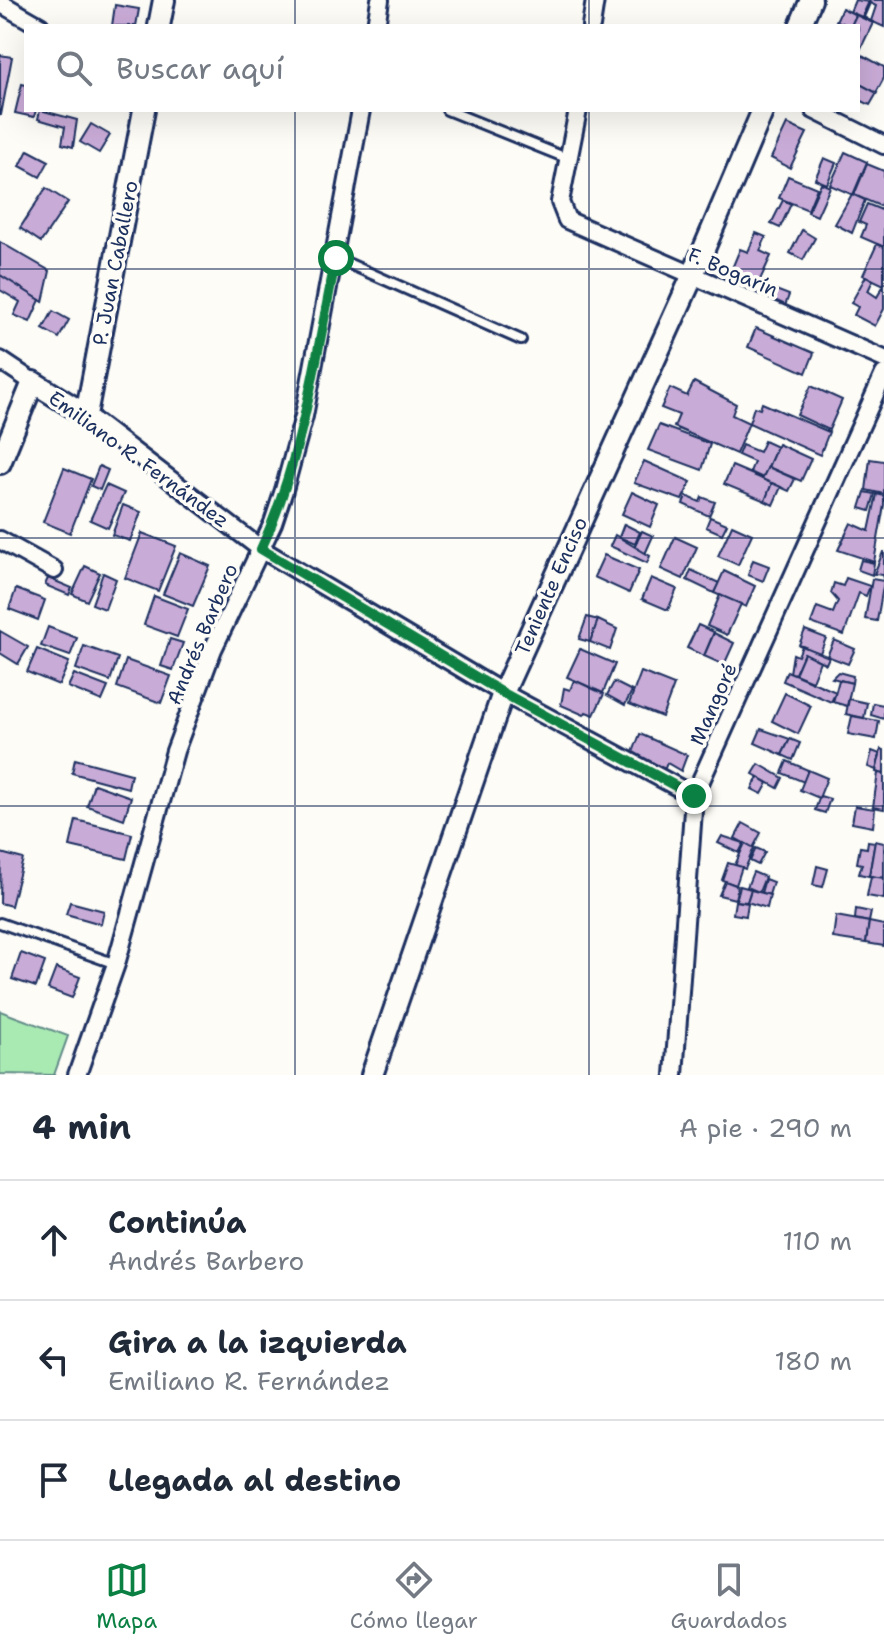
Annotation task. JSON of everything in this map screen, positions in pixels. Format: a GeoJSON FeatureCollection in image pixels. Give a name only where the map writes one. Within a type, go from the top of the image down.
{"type":"FeatureCollection","features":[{"type":"Feature","properties":{"kind":"street"},"geometry":{"type":"LineString","coordinates":[[159,24],[164,0]]}},
{"type":"Feature","properties":{"kind":"street"},"geometry":{"type":"LineString","coordinates":[[376,24],[380,0]]}},
{"type":"Feature","properties":{"kind":"street"},"geometry":{"type":"LineString","coordinates":[[591,24],[595,0]]}},
{"type":"Feature","properties":{"kind":"street"},"geometry":{"type":"LineString","coordinates":[[801,24],[811,0]]}},
{"type":"Feature","properties":{"kind":"street"},"geometry":{"type":"LineString","coordinates":[[0,3],[37,24]]}},
{"type":"Feature","properties":{"kind":"street","name":"P. Juan Caballero"},"geometry":{"type":"LineString","coordinates":[[86,415],[144,112]]}},
{"type":"Feature","properties":{"kind":"street","name":"Andrés Barbero"},"geometry":{"type":"LineString","coordinates":[[77,1075],[116,964],[175,751],[213,649],[261,549],[284,490],[304,416],[336,258],[361,112]]}},
{"type":"Feature","properties":{"kind":"street"},"geometry":{"type":"LineString","coordinates":[[570,160],[578,112]]}},
{"type":"Feature","properties":{"kind":"street","name":"Teniente Enciso"},"geometry":{"type":"LineString","coordinates":[[372,1075],[503,693],[692,277],[762,112]]}},
{"type":"Feature","properties":{"kind":"street"},"geometry":{"type":"LineString","coordinates":[[818,112],[884,145]]}},
{"type":"Feature","properties":{"kind":"street","name":"F. Bogarín"},"geometry":{"type":"LineString","coordinates":[[570,160],[560,202],[567,220],[884,359]]}},
{"type":"Feature","properties":{"kind":"street","name":"Emiliano R. Fernández"},"geometry":{"type":"LineString","coordinates":[[0,360],[86,415],[261,549],[503,693],[694,796]]}},
{"type":"Feature","properties":{"kind":"street","name":"Mangoré"},"geometry":{"type":"LineString","coordinates":[[674,1075],[694,796],[884,374]]}},
{"type":"Feature","properties":{"kind":"street"},"geometry":{"type":"LineString","coordinates":[[0,463],[33,382]]}},
{"type":"Feature","properties":{"kind":"street"},"geometry":{"type":"LineString","coordinates":[[0,540],[54,570]]}},
{"type":"Feature","properties":{"kind":"lane"},"geometry":{"type":"LineString","coordinates":[[452,112],[570,160]]}},
{"type":"Feature","properties":{"kind":"lane"},"geometry":{"type":"LineString","coordinates":[[336,258],[521,340]]}},
{"type":"Feature","properties":{"kind":"lane"},"geometry":{"type":"LineString","coordinates":[[0,923],[116,964]]}},
{"type":"Feature","properties":{"kind":"green space"},"geometry":{"type":"Polygon","coordinates":[[[0,1011],[68,1036],[54,1075],[0,1074],[0,1011]]]}},
{"type":"Feature","properties":{"kind":"building"},"geometry":{"type":"Polygon","coordinates":[[[855,0],[869,2],[862,17],[850,12],[855,0]]]}},
{"type":"Feature","properties":{"kind":"building"},"geometry":{"type":"Polygon","coordinates":[[[870,0],[884,0],[884,27],[862,17],[870,0]],[[870,3],[864,17],[871,21],[876,6],[870,3]]]}},
{"type":"Feature","properties":{"kind":"building"},"geometry":{"type":"Polygon","coordinates":[[[115,5],[139,9],[136,24],[112,24],[115,5]]]}},
{"type":"Feature","properties":{"kind":"building"},"geometry":{"type":"Polygon","coordinates":[[[842,8],[856,15],[852,24],[836,21],[842,8]]]}},
{"type":"Feature","properties":{"kind":"building"},"geometry":{"type":"Polygon","coordinates":[[[856,15],[873,23],[860,50],[860,24],[852,24],[856,15]]]}},
{"type":"Feature","properties":{"kind":"building"},"geometry":{"type":"Polygon","coordinates":[[[0,55],[12,57],[1,115],[0,115],[0,55]]]}},
{"type":"Feature","properties":{"kind":"building"},"geometry":{"type":"Polygon","coordinates":[[[862,55],[884,67],[884,78],[876,93],[860,84],[862,55]]]}},
{"type":"Feature","properties":{"kind":"building"},"geometry":{"type":"Polygon","coordinates":[[[24,84],[24,112],[35,112],[34,117],[15,113],[24,84]]]}},
{"type":"Feature","properties":{"kind":"building"},"geometry":{"type":"Polygon","coordinates":[[[860,84],[877,93],[870,105],[860,100],[860,84]]]}},
{"type":"Feature","properties":{"kind":"building"},"geometry":{"type":"Polygon","coordinates":[[[40,112],[47,112],[77,120],[73,147],[62,144],[65,127],[38,119],[40,112]]]}},
{"type":"Feature","properties":{"kind":"building"},"geometry":{"type":"Polygon","coordinates":[[[91,124],[110,135],[99,153],[80,142],[91,124]]]}},
{"type":"Feature","properties":{"kind":"building"},"geometry":{"type":"Polygon","coordinates":[[[787,124],[807,133],[790,168],[771,158],[787,124]]]}},
{"type":"Feature","properties":{"kind":"building"},"geometry":{"type":"Polygon","coordinates":[[[28,150],[49,161],[40,177],[20,166],[28,150]]]}},
{"type":"Feature","properties":{"kind":"building"},"geometry":{"type":"Polygon","coordinates":[[[845,152],[867,162],[853,195],[830,185],[845,152]]]}},
{"type":"Feature","properties":{"kind":"building"},"geometry":{"type":"Polygon","coordinates":[[[824,158],[836,163],[827,184],[815,179],[824,158]]]}},
{"type":"Feature","properties":{"kind":"building"},"geometry":{"type":"Polygon","coordinates":[[[867,164],[884,171],[884,197],[880,206],[854,195],[867,164]]]}},
{"type":"Feature","properties":{"kind":"building"},"geometry":{"type":"Polygon","coordinates":[[[788,176],[817,188],[808,210],[779,198],[788,176]]]}},
{"type":"Feature","properties":{"kind":"building"},"geometry":{"type":"Polygon","coordinates":[[[821,183],[830,187],[817,216],[808,212],[821,183]]]}},
{"type":"Feature","properties":{"kind":"building"},"geometry":{"type":"Polygon","coordinates":[[[46,188],[68,202],[41,242],[20,228],[46,188]]]}},
{"type":"Feature","properties":{"kind":"building"},"geometry":{"type":"Polygon","coordinates":[[[852,194],[865,200],[852,233],[835,224],[852,194]]]}},
{"type":"Feature","properties":{"kind":"building"},"geometry":{"type":"Polygon","coordinates":[[[783,200],[791,204],[780,228],[771,224],[783,200]]]}},
{"type":"Feature","properties":{"kind":"building"},"geometry":{"type":"Polygon","coordinates":[[[867,204],[884,211],[884,247],[861,237],[866,225],[859,222],[867,204]]]}},
{"type":"Feature","properties":{"kind":"building"},"geometry":{"type":"Polygon","coordinates":[[[802,230],[815,238],[803,260],[790,253],[802,230]]]}},
{"type":"Feature","properties":{"kind":"building"},"geometry":{"type":"Polygon","coordinates":[[[756,233],[766,237],[760,251],[771,256],[755,291],[728,278],[740,249],[748,252],[756,233]]]}},
{"type":"Feature","properties":{"kind":"building"},"geometry":{"type":"Polygon","coordinates":[[[0,242],[50,271],[43,302],[0,275],[0,242]]]}},
{"type":"Feature","properties":{"kind":"building"},"geometry":{"type":"Polygon","coordinates":[[[877,244],[884,247],[884,285],[863,275],[877,244]]]}},
{"type":"Feature","properties":{"kind":"building"},"geometry":{"type":"Polygon","coordinates":[[[0,275],[40,300],[30,322],[14,315],[20,302],[0,290],[0,275]]]}},
{"type":"Feature","properties":{"kind":"building"},"geometry":{"type":"Polygon","coordinates":[[[866,276],[873,280],[868,291],[877,297],[884,285],[884,309],[875,326],[854,315],[858,307],[851,303],[866,276]]]}},
{"type":"Feature","properties":{"kind":"building"},"geometry":{"type":"Polygon","coordinates":[[[768,287],[789,295],[785,306],[764,297],[768,287]]]}},
{"type":"Feature","properties":{"kind":"building"},"geometry":{"type":"Polygon","coordinates":[[[53,311],[69,320],[59,338],[43,329],[53,311]]]}},
{"type":"Feature","properties":{"kind":"building"},"geometry":{"type":"Polygon","coordinates":[[[756,328],[814,353],[806,373],[748,347],[756,328]]]}},
{"type":"Feature","properties":{"kind":"building"},"geometry":{"type":"Polygon","coordinates":[[[694,382],[736,404],[732,415],[749,423],[736,454],[674,427],[679,415],[661,408],[670,388],[687,396],[694,382]]]}},
{"type":"Feature","properties":{"kind":"building"},"geometry":{"type":"Polygon","coordinates":[[[811,386],[842,400],[829,430],[797,415],[811,386]]]}},
{"type":"Feature","properties":{"kind":"building"},"geometry":{"type":"Polygon","coordinates":[[[762,403],[829,432],[820,455],[749,423],[754,407],[760,409],[762,403]]]}},
{"type":"Feature","properties":{"kind":"building"},"geometry":{"type":"Polygon","coordinates":[[[659,425],[710,444],[702,470],[648,450],[659,425]]]}},
{"type":"Feature","properties":{"kind":"building"},"geometry":{"type":"Polygon","coordinates":[[[764,441],[777,447],[763,478],[750,472],[754,462],[738,455],[742,445],[759,452],[764,441]]]}},
{"type":"Feature","properties":{"kind":"building"},"geometry":{"type":"Polygon","coordinates":[[[778,444],[811,459],[801,481],[768,467],[778,444]]]}},
{"type":"Feature","properties":{"kind":"building"},"geometry":{"type":"Polygon","coordinates":[[[870,459],[884,461],[884,494],[866,490],[870,459]]]}},
{"type":"Feature","properties":{"kind":"building"},"geometry":{"type":"Polygon","coordinates":[[[644,461],[691,482],[682,500],[634,483],[644,461]]]}},
{"type":"Feature","properties":{"kind":"building"},"geometry":{"type":"Polygon","coordinates":[[[99,466],[108,470],[100,490],[91,486],[99,466]]]}},
{"type":"Feature","properties":{"kind":"building"},"geometry":{"type":"Polygon","coordinates":[[[732,466],[772,483],[765,501],[724,484],[732,466]]]}},
{"type":"Feature","properties":{"kind":"building"},"geometry":{"type":"Polygon","coordinates":[[[768,467],[795,479],[789,491],[762,479],[768,467]]]}},
{"type":"Feature","properties":{"kind":"building"},"geometry":{"type":"Polygon","coordinates":[[[64,468],[91,479],[70,533],[43,522],[64,468]]]}},
{"type":"Feature","properties":{"kind":"building"},"geometry":{"type":"Polygon","coordinates":[[[772,483],[781,487],[773,505],[765,501],[772,483]]]}},
{"type":"Feature","properties":{"kind":"building"},"geometry":{"type":"Polygon","coordinates":[[[106,485],[124,493],[108,528],[90,520],[106,485]]]}},
{"type":"Feature","properties":{"kind":"building"},"geometry":{"type":"Polygon","coordinates":[[[632,492],[659,505],[650,527],[622,514],[632,492]]]}},
{"type":"Feature","properties":{"kind":"building"},"geometry":{"type":"Polygon","coordinates":[[[865,492],[875,494],[870,511],[860,508],[865,492]]]}},
{"type":"Feature","properties":{"kind":"building"},"geometry":{"type":"Polygon","coordinates":[[[877,494],[884,496],[884,505],[874,562],[838,550],[851,523],[869,531],[877,494]]]}},
{"type":"Feature","properties":{"kind":"building"},"geometry":{"type":"Polygon","coordinates":[[[686,496],[700,502],[702,497],[715,502],[709,516],[683,504],[686,496]]]}},
{"type":"Feature","properties":{"kind":"building"},"geometry":{"type":"Polygon","coordinates":[[[123,505],[141,512],[130,541],[112,535],[123,505]]]}},
{"type":"Feature","properties":{"kind":"building"},"geometry":{"type":"Polygon","coordinates":[[[710,517],[727,524],[722,534],[706,527],[710,517]]]}},
{"type":"Feature","properties":{"kind":"building"},"geometry":{"type":"Polygon","coordinates":[[[624,524],[640,532],[635,544],[619,537],[624,524]]]}},
{"type":"Feature","properties":{"kind":"building"},"geometry":{"type":"Polygon","coordinates":[[[732,525],[752,534],[738,565],[718,556],[732,525]]]}},
{"type":"Feature","properties":{"kind":"building"},"geometry":{"type":"Polygon","coordinates":[[[642,531],[653,536],[645,554],[634,548],[642,531]]]}},
{"type":"Feature","properties":{"kind":"building"},"geometry":{"type":"Polygon","coordinates":[[[142,533],[176,546],[158,591],[125,578],[142,533]]]}},
{"type":"Feature","properties":{"kind":"building"},"geometry":{"type":"Polygon","coordinates":[[[615,535],[650,556],[647,563],[610,546],[615,535]]]}},
{"type":"Feature","properties":{"kind":"building"},"geometry":{"type":"Polygon","coordinates":[[[675,537],[697,547],[683,579],[661,569],[675,537]]]}},
{"type":"Feature","properties":{"kind":"building"},"geometry":{"type":"Polygon","coordinates":[[[883,552],[884,581],[882,575],[874,574],[883,552]]]}},
{"type":"Feature","properties":{"kind":"building"},"geometry":{"type":"Polygon","coordinates":[[[180,553],[210,566],[193,606],[163,594],[180,553]]]}},
{"type":"Feature","properties":{"kind":"building"},"geometry":{"type":"Polygon","coordinates":[[[604,555],[639,570],[629,593],[594,577],[604,555]]]}},
{"type":"Feature","properties":{"kind":"building"},"geometry":{"type":"Polygon","coordinates":[[[753,560],[769,566],[763,581],[748,575],[753,560]]]}},
{"type":"Feature","properties":{"kind":"building"},"geometry":{"type":"Polygon","coordinates":[[[861,560],[874,563],[872,575],[858,570],[861,560]]]}},
{"type":"Feature","properties":{"kind":"building"},"geometry":{"type":"Polygon","coordinates":[[[85,566],[100,573],[87,601],[72,594],[85,566]]]}},
{"type":"Feature","properties":{"kind":"building"},"geometry":{"type":"Polygon","coordinates":[[[691,570],[719,583],[714,593],[687,580],[691,570]]]}},
{"type":"Feature","properties":{"kind":"building"},"geometry":{"type":"Polygon","coordinates":[[[724,571],[755,586],[746,607],[714,593],[724,571]]]}},
{"type":"Feature","properties":{"kind":"building"},"geometry":{"type":"Polygon","coordinates":[[[103,573],[116,579],[105,609],[92,604],[103,573]]]}},
{"type":"Feature","properties":{"kind":"building"},"geometry":{"type":"Polygon","coordinates":[[[48,578],[72,588],[69,595],[45,585],[48,578]]]}},
{"type":"Feature","properties":{"kind":"building"},"geometry":{"type":"Polygon","coordinates":[[[651,578],[677,589],[668,610],[642,599],[651,578]]]}},
{"type":"Feature","properties":{"kind":"building"},"geometry":{"type":"Polygon","coordinates":[[[846,578],[870,586],[866,596],[859,593],[844,635],[811,623],[817,607],[833,613],[838,601],[831,593],[834,583],[843,586],[846,578]]]}},
{"type":"Feature","properties":{"kind":"building"},"geometry":{"type":"Polygon","coordinates":[[[872,579],[884,581],[877,621],[865,619],[872,579]]]}},
{"type":"Feature","properties":{"kind":"building"},"geometry":{"type":"Polygon","coordinates":[[[16,589],[45,600],[38,620],[9,609],[16,589]]]}},
{"type":"Feature","properties":{"kind":"building"},"geometry":{"type":"Polygon","coordinates":[[[720,595],[741,604],[727,635],[707,626],[720,595]]]}},
{"type":"Feature","properties":{"kind":"building"},"geometry":{"type":"Polygon","coordinates":[[[154,596],[188,609],[177,637],[144,625],[154,596]]]}},
{"type":"Feature","properties":{"kind":"building"},"geometry":{"type":"Polygon","coordinates":[[[587,617],[598,620],[590,642],[579,639],[587,617]]]}},
{"type":"Feature","properties":{"kind":"building"},"geometry":{"type":"Polygon","coordinates":[[[598,620],[617,629],[610,650],[590,642],[598,620]]]}},
{"type":"Feature","properties":{"kind":"building"},"geometry":{"type":"Polygon","coordinates":[[[698,625],[714,632],[704,656],[687,648],[698,625]]]}},
{"type":"Feature","properties":{"kind":"building"},"geometry":{"type":"Polygon","coordinates":[[[48,627],[77,638],[70,656],[41,646],[48,627]]]}},
{"type":"Feature","properties":{"kind":"building"},"geometry":{"type":"Polygon","coordinates":[[[805,630],[826,638],[820,653],[799,645],[805,630]]]}},
{"type":"Feature","properties":{"kind":"building"},"geometry":{"type":"Polygon","coordinates":[[[0,631],[28,647],[18,664],[0,653],[0,631]]]}},
{"type":"Feature","properties":{"kind":"building"},"geometry":{"type":"Polygon","coordinates":[[[714,633],[734,643],[724,665],[704,656],[714,633]]]}},
{"type":"Feature","properties":{"kind":"building"},"geometry":{"type":"Polygon","coordinates":[[[170,639],[183,643],[173,670],[161,666],[170,639]]]}},
{"type":"Feature","properties":{"kind":"building"},"geometry":{"type":"Polygon","coordinates":[[[834,640],[855,649],[848,664],[827,656],[834,640]]]}},
{"type":"Feature","properties":{"kind":"building"},"geometry":{"type":"Polygon","coordinates":[[[84,646],[118,658],[110,681],[76,669],[84,646]]]}},
{"type":"Feature","properties":{"kind":"building"},"geometry":{"type":"Polygon","coordinates":[[[802,646],[829,657],[826,664],[804,653],[795,674],[790,673],[793,654],[798,656],[802,646]]]}},
{"type":"Feature","properties":{"kind":"building"},"geometry":{"type":"Polygon","coordinates":[[[37,649],[69,662],[59,685],[27,672],[37,649]]]}},
{"type":"Feature","properties":{"kind":"building"},"geometry":{"type":"Polygon","coordinates":[[[580,649],[615,664],[603,693],[567,677],[580,649]]]}},
{"type":"Feature","properties":{"kind":"building"},"geometry":{"type":"Polygon","coordinates":[[[804,653],[820,661],[812,681],[795,674],[804,653]]]}},
{"type":"Feature","properties":{"kind":"building"},"geometry":{"type":"Polygon","coordinates":[[[126,660],[171,676],[161,703],[117,687],[126,660]]]}},
{"type":"Feature","properties":{"kind":"building"},"geometry":{"type":"Polygon","coordinates":[[[787,671],[836,692],[831,702],[783,681],[787,671]]]}},
{"type":"Feature","properties":{"kind":"building"},"geometry":{"type":"Polygon","coordinates":[[[641,672],[674,685],[662,717],[629,704],[641,672]]]}},
{"type":"Feature","properties":{"kind":"building"},"geometry":{"type":"Polygon","coordinates":[[[838,672],[853,676],[852,683],[832,678],[838,672]]]}},
{"type":"Feature","properties":{"kind":"building"},"geometry":{"type":"Polygon","coordinates":[[[74,674],[108,687],[102,701],[68,687],[74,674]]]}},
{"type":"Feature","properties":{"kind":"building"},"geometry":{"type":"Polygon","coordinates":[[[574,680],[604,694],[594,715],[586,712],[584,715],[561,705],[564,688],[570,690],[574,680]]]}},
{"type":"Feature","properties":{"kind":"building"},"geometry":{"type":"Polygon","coordinates":[[[839,680],[852,683],[847,706],[833,702],[839,680]]]}},
{"type":"Feature","properties":{"kind":"building"},"geometry":{"type":"Polygon","coordinates":[[[614,682],[632,691],[625,705],[607,695],[614,682]]]}},
{"type":"Feature","properties":{"kind":"building"},"geometry":{"type":"Polygon","coordinates":[[[785,693],[811,706],[798,734],[772,721],[785,693]]]}},
{"type":"Feature","properties":{"kind":"building"},"geometry":{"type":"Polygon","coordinates":[[[849,699],[867,703],[864,718],[846,714],[849,699]]]}},
{"type":"Feature","properties":{"kind":"building"},"geometry":{"type":"Polygon","coordinates":[[[873,703],[884,705],[884,719],[871,715],[873,703]]]}},
{"type":"Feature","properties":{"kind":"building"},"geometry":{"type":"Polygon","coordinates":[[[852,716],[879,721],[876,739],[848,734],[852,716]]]}},
{"type":"Feature","properties":{"kind":"building"},"geometry":{"type":"Polygon","coordinates":[[[761,729],[790,739],[782,755],[755,743],[761,729]]]}},
{"type":"Feature","properties":{"kind":"building"},"geometry":{"type":"Polygon","coordinates":[[[640,734],[687,755],[681,771],[667,763],[663,773],[632,755],[640,734]]]}},
{"type":"Feature","properties":{"kind":"building"},"geometry":{"type":"Polygon","coordinates":[[[790,739],[800,743],[793,760],[782,755],[790,739]]]}},
{"type":"Feature","properties":{"kind":"building"},"geometry":{"type":"Polygon","coordinates":[[[881,749],[884,750],[884,774],[876,772],[881,749]]]}},
{"type":"Feature","properties":{"kind":"building"},"geometry":{"type":"Polygon","coordinates":[[[872,751],[880,754],[876,770],[868,767],[872,751]]]}},
{"type":"Feature","properties":{"kind":"building"},"geometry":{"type":"Polygon","coordinates":[[[75,759],[131,774],[128,788],[72,773],[75,759]]]}},
{"type":"Feature","properties":{"kind":"building"},"geometry":{"type":"Polygon","coordinates":[[[787,761],[808,770],[804,782],[782,773],[787,761]]]}},
{"type":"Feature","properties":{"kind":"building"},"geometry":{"type":"Polygon","coordinates":[[[759,764],[783,778],[778,788],[753,774],[759,764]]]}},
{"type":"Feature","properties":{"kind":"building"},"geometry":{"type":"Polygon","coordinates":[[[808,770],[827,778],[819,798],[800,790],[808,770]]]}},
{"type":"Feature","properties":{"kind":"building"},"geometry":{"type":"Polygon","coordinates":[[[878,773],[884,774],[884,809],[873,807],[878,773]]]}},
{"type":"Feature","properties":{"kind":"building"},"geometry":{"type":"Polygon","coordinates":[[[758,777],[768,783],[762,794],[752,789],[758,777]]]}},
{"type":"Feature","properties":{"kind":"building"},"geometry":{"type":"Polygon","coordinates":[[[94,784],[131,797],[124,819],[87,806],[94,784]]]}},
{"type":"Feature","properties":{"kind":"building"},"geometry":{"type":"Polygon","coordinates":[[[820,796],[830,799],[825,813],[815,810],[820,796]]]}},
{"type":"Feature","properties":{"kind":"building"},"geometry":{"type":"Polygon","coordinates":[[[855,806],[875,809],[873,827],[852,823],[855,806]]]}},
{"type":"Feature","properties":{"kind":"building"},"geometry":{"type":"Polygon","coordinates":[[[76,820],[132,834],[126,859],[70,846],[76,820]]]}},
{"type":"Feature","properties":{"kind":"building"},"geometry":{"type":"Polygon","coordinates":[[[743,823],[761,833],[753,848],[735,838],[743,823]]]}},
{"type":"Feature","properties":{"kind":"building"},"geometry":{"type":"Polygon","coordinates":[[[722,836],[744,843],[739,853],[718,843],[722,836]]]}},
{"type":"Feature","properties":{"kind":"building"},"geometry":{"type":"Polygon","coordinates":[[[868,841],[875,842],[869,876],[859,874],[862,864],[857,863],[860,847],[867,848],[868,841]]]}},
{"type":"Feature","properties":{"kind":"building"},"geometry":{"type":"Polygon","coordinates":[[[875,841],[884,843],[884,878],[869,876],[875,841]]]}},
{"type":"Feature","properties":{"kind":"building"},"geometry":{"type":"Polygon","coordinates":[[[745,843],[754,848],[745,869],[735,865],[745,843]]]}},
{"type":"Feature","properties":{"kind":"building"},"geometry":{"type":"Polygon","coordinates":[[[756,848],[765,852],[758,865],[750,861],[756,848]]]}},
{"type":"Feature","properties":{"kind":"building"},"geometry":{"type":"Polygon","coordinates":[[[1,853],[23,859],[11,906],[0,903],[1,853]]]}},
{"type":"Feature","properties":{"kind":"building"},"geometry":{"type":"Polygon","coordinates":[[[728,863],[742,867],[736,885],[722,880],[728,863]]]}},
{"type":"Feature","properties":{"kind":"building"},"geometry":{"type":"Polygon","coordinates":[[[817,866],[828,869],[823,887],[813,885],[817,866]]]}},
{"type":"Feature","properties":{"kind":"building"},"geometry":{"type":"Polygon","coordinates":[[[753,872],[765,877],[759,892],[747,887],[753,872]]]}},
{"type":"Feature","properties":{"kind":"building"},"geometry":{"type":"Polygon","coordinates":[[[871,876],[884,878],[884,899],[867,896],[871,876]]]}},
{"type":"Feature","properties":{"kind":"building"},"geometry":{"type":"Polygon","coordinates":[[[765,879],[773,882],[769,895],[761,893],[765,879]]]}},
{"type":"Feature","properties":{"kind":"building"},"geometry":{"type":"Polygon","coordinates":[[[725,881],[738,886],[735,899],[719,895],[725,881]]]}},
{"type":"Feature","properties":{"kind":"building"},"geometry":{"type":"Polygon","coordinates":[[[740,886],[751,889],[747,902],[736,901],[740,886]]]}},
{"type":"Feature","properties":{"kind":"building"},"geometry":{"type":"Polygon","coordinates":[[[751,890],[770,895],[767,908],[747,902],[751,890]]]}},
{"type":"Feature","properties":{"kind":"building"},"geometry":{"type":"Polygon","coordinates":[[[735,901],[748,903],[746,916],[733,914],[735,901]]]}},
{"type":"Feature","properties":{"kind":"building"},"geometry":{"type":"Polygon","coordinates":[[[70,902],[104,911],[101,924],[66,914],[70,902]]]}},
{"type":"Feature","properties":{"kind":"building"},"geometry":{"type":"Polygon","coordinates":[[[856,909],[871,912],[869,922],[855,919],[856,909]]]}},
{"type":"Feature","properties":{"kind":"building"},"geometry":{"type":"Polygon","coordinates":[[[836,916],[869,922],[866,943],[833,938],[836,916]]]}},
{"type":"Feature","properties":{"kind":"building"},"geometry":{"type":"Polygon","coordinates":[[[869,922],[884,925],[884,946],[866,943],[869,922]]]}},
{"type":"Feature","properties":{"kind":"building"},"geometry":{"type":"Polygon","coordinates":[[[21,953],[45,962],[36,987],[12,979],[21,953]]]}},
{"type":"Feature","properties":{"kind":"building"},"geometry":{"type":"Polygon","coordinates":[[[56,968],[80,977],[72,998],[48,989],[56,968]]]}},
{"type":"Feature","properties":{"kind":"route"},"geometry":{"type":"LineString","coordinates":[[336,258],[304,416],[284,490],[261,549],[503,693],[694,796]]}}]}
